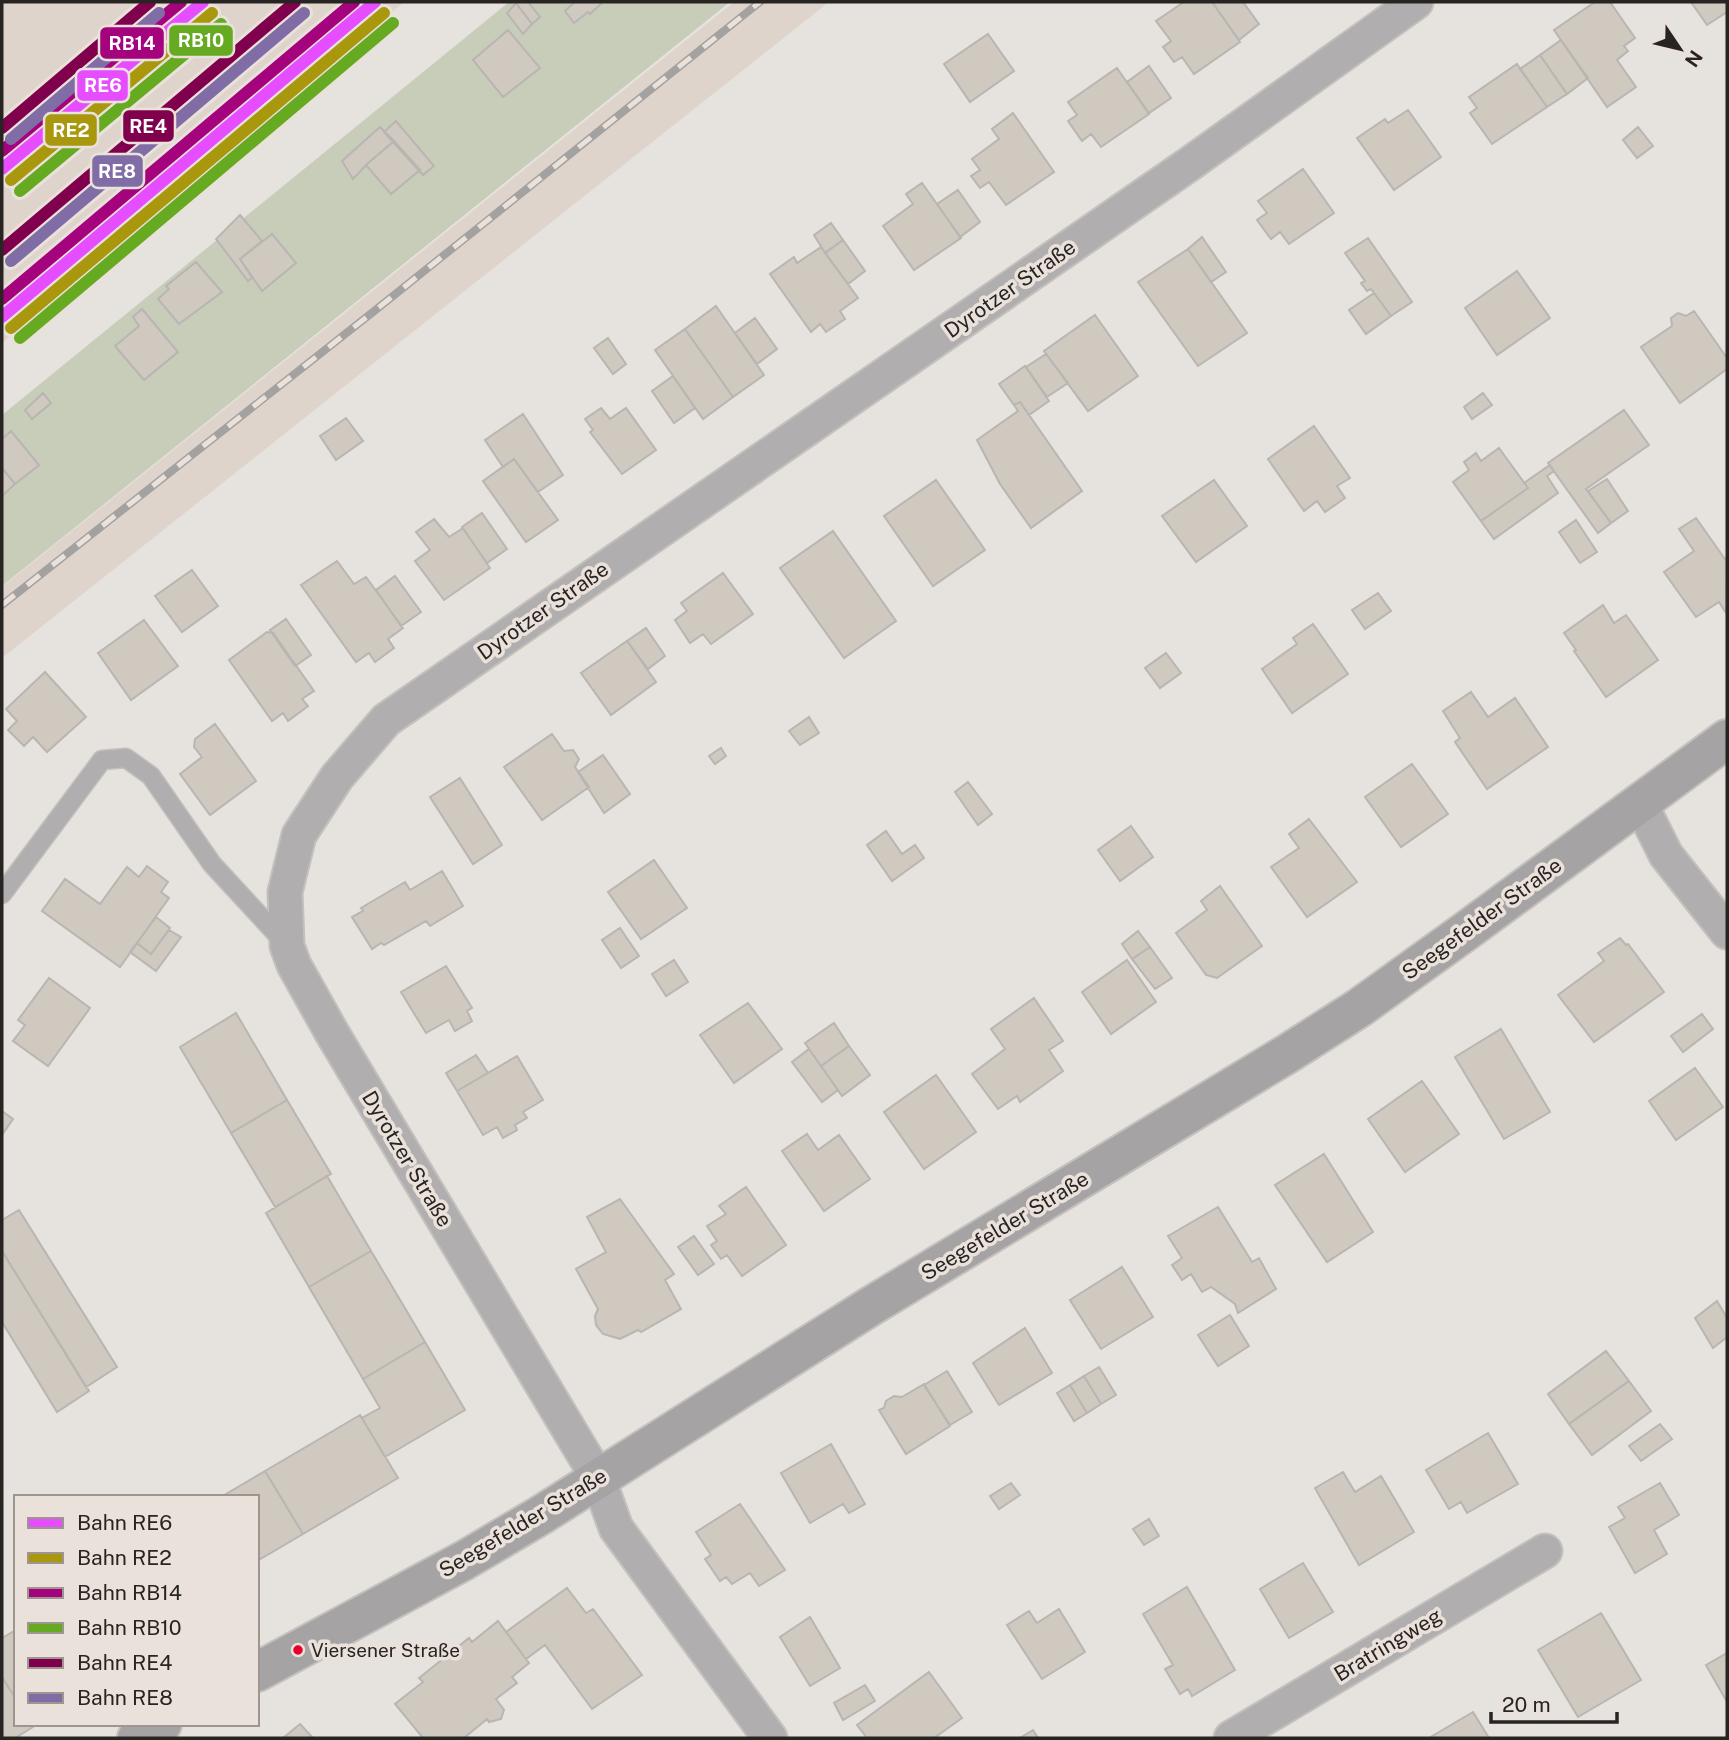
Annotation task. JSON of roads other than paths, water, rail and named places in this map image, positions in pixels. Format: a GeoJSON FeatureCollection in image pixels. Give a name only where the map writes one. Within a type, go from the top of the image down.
{"type":"FeatureCollection","features":[{"type":"Feature","properties":{"kind":"street","name":"Dyrotzer Straße"},"geometry":{"type":"LineString","coordinates":[[598,1478],[294,965],[287,946],[285,892],[299,835],[337,777],[386,720],[1188,165],[1416,2]]}},
{"type":"Feature","properties":{"kind":"street","name":"Seegefelder Straße"},"geometry":{"type":"LineString","coordinates":[[259,1671],[465,1560],[541,1515],[860,1314],[1338,1021],[1466,931],[1727,739]]}},
{"type":"Feature","properties":{"kind":"street"},"geometry":{"type":"LineString","coordinates":[[1640,803],[1667,855],[1727,932]]}},
{"type":"Feature","properties":{"kind":"street"},"geometry":{"type":"LineString","coordinates":[[598,1478],[616,1528],[770,1738]]}},
{"type":"Feature","properties":{"kind":"street","name":"Bratringweg"},"geometry":{"type":"LineString","coordinates":[[1231,1738],[1545,1551]]}},
{"type":"Feature","properties":{"kind":"street"},"geometry":{"type":"LineString","coordinates":[[137,1738],[158,1726]]}},
{"type":"Feature","properties":{"kind":"lane"},"geometry":{"type":"LineString","coordinates":[[2,894],[102,760],[126,758],[151,776],[212,864],[287,946]]}},
{"type":"Feature","properties":{"kind":"railway"},"geometry":{"type":"LineString","coordinates":[[2,605],[760,2]]}},
{"type":"Feature","properties":{"kind":"rail line","name":"RE4"},"geometry":{"type":"LineString","coordinates":[[2,128],[150,2]]}},
{"type":"Feature","properties":{"kind":"rail line","name":"RB14"},"geometry":{"type":"LineString","coordinates":[[2,151],[181,2]]}},
{"type":"Feature","properties":{"kind":"rail line","name":"RE6"},"geometry":{"type":"LineString","coordinates":[[2,169],[203,2]]}},
{"type":"Feature","properties":{"kind":"rail line","name":"RE4"},"geometry":{"type":"LineString","coordinates":[[2,250],[295,2]]}},
{"type":"Feature","properties":{"kind":"rail line","name":"RB14"},"geometry":{"type":"LineString","coordinates":[[2,299],[354,2]]}},
{"type":"Feature","properties":{"kind":"rail line","name":"RE6"},"geometry":{"type":"LineString","coordinates":[[2,317],[375,2]]}},
{"type":"Feature","properties":{"kind":"rail line","name":"RE8"},"geometry":{"type":"LineString","coordinates":[[11,139],[159,13]]}},
{"type":"Feature","properties":{"kind":"rail line","name":"RE2"},"geometry":{"type":"LineString","coordinates":[[11,180],[212,13]]}},
{"type":"Feature","properties":{"kind":"rail line","name":"RE8"},"geometry":{"type":"LineString","coordinates":[[11,261],[304,13]]}},
{"type":"Feature","properties":{"kind":"rail line","name":"RE2"},"geometry":{"type":"LineString","coordinates":[[11,328],[384,13]]}},
{"type":"Feature","properties":{"kind":"rail line","name":"RB10"},"geometry":{"type":"LineString","coordinates":[[20,338],[393,23]]}},
{"type":"Feature","properties":{"kind":"rail line","name":"RB10"},"geometry":{"type":"LineString","coordinates":[[20,191],[221,24]]}},
{"type":"Feature","properties":{"kind":"place","name":"Viersener Straße"},"geometry":{"type":"Point","coordinates":[298,1650]}}]}
